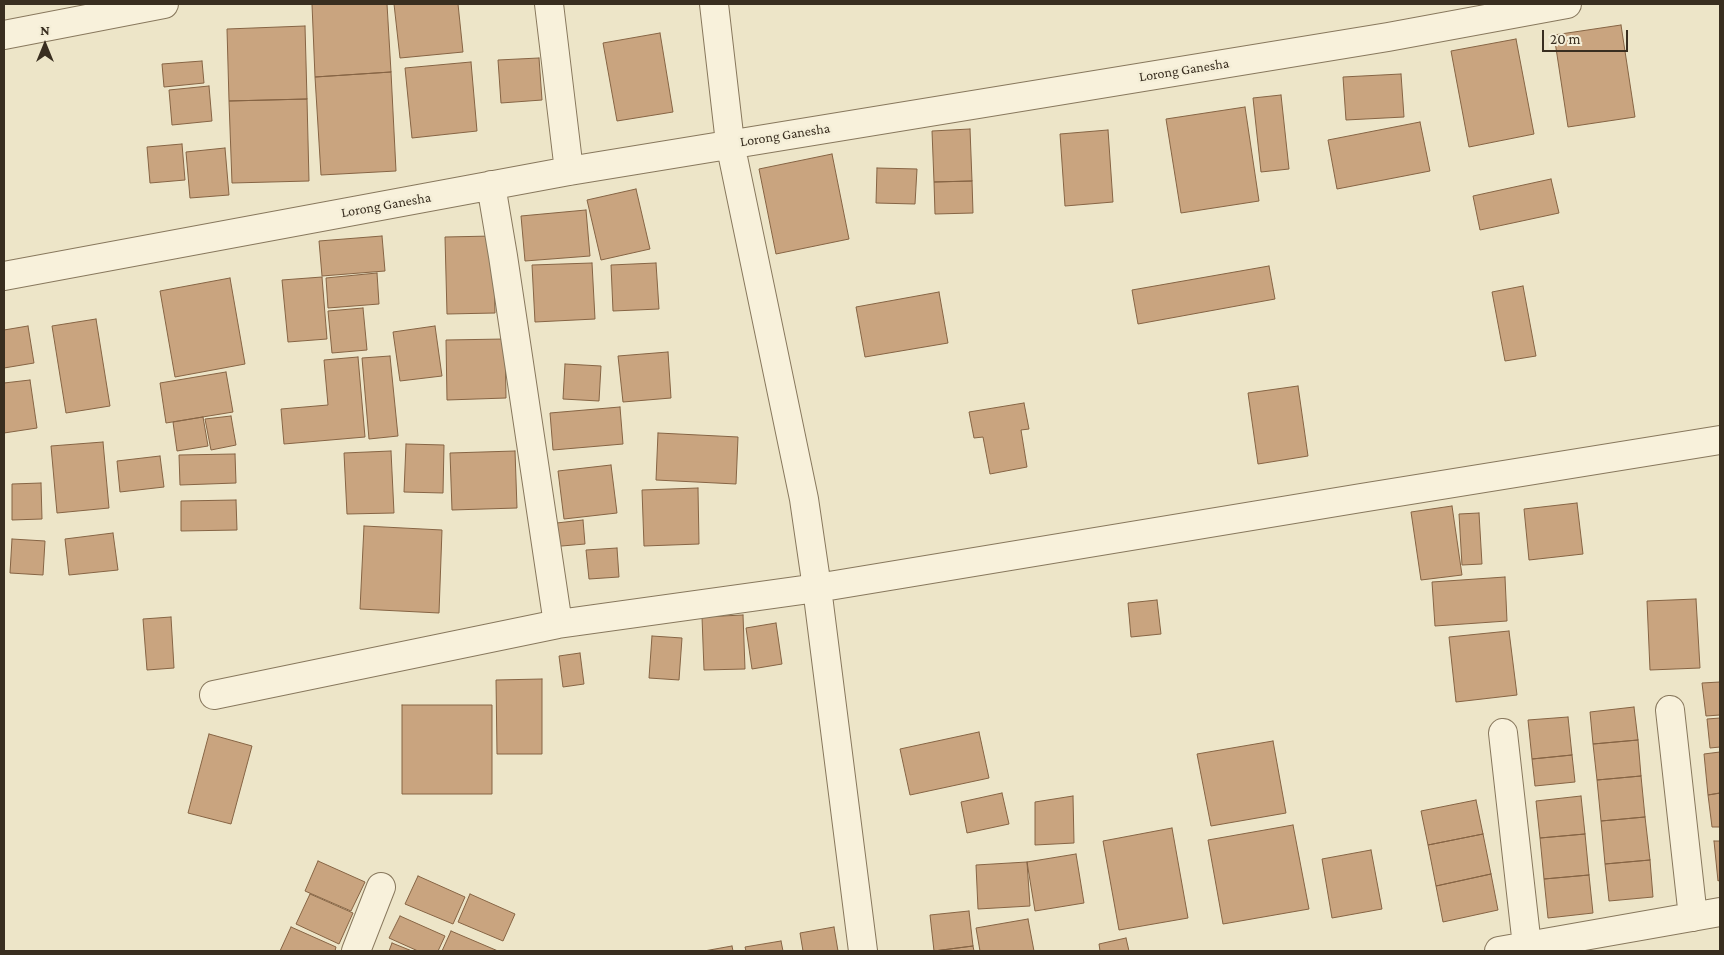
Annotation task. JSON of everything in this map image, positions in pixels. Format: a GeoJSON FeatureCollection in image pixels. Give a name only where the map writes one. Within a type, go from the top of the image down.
{"type":"FeatureCollection","features":[{"type":"Feature","properties":{"kind":"street"},"geometry":{"type":"LineString","coordinates":[[4,35],[164,4]]}},
{"type":"Feature","properties":{"kind":"street"},"geometry":{"type":"LineString","coordinates":[[549,4],[569,171]]}},
{"type":"Feature","properties":{"kind":"street"},"geometry":{"type":"LineString","coordinates":[[714,4],[730,143],[800,479],[817,588],[863,951]]}},
{"type":"Feature","properties":{"kind":"street","name":"Lorong Ganesha"},"geometry":{"type":"LineString","coordinates":[[4,276],[569,171],[730,143],[1388,37],[1567,4]]}},
{"type":"Feature","properties":{"kind":"street"},"geometry":{"type":"LineString","coordinates":[[491,185],[558,624]]}},
{"type":"Feature","properties":{"kind":"street"},"geometry":{"type":"LineString","coordinates":[[214,695],[558,624],[817,588],[1720,440]]}},
{"type":"Feature","properties":{"kind":"street"},"geometry":{"type":"LineString","coordinates":[[1670,710],[1694,917]]}},
{"type":"Feature","properties":{"kind":"street"},"geometry":{"type":"LineString","coordinates":[[1503,733],[1527,946]]}},
{"type":"Feature","properties":{"kind":"street"},"geometry":{"type":"LineString","coordinates":[[356,951],[381,888]]}},
{"type":"Feature","properties":{"kind":"street"},"geometry":{"type":"LineString","coordinates":[[1500,951],[1720,912]]}},
{"type":"Feature","properties":{"kind":"building"},"geometry":{"type":"Polygon","coordinates":[[[312,4],[387,4],[391,72],[315,77],[312,4]]]}},
{"type":"Feature","properties":{"kind":"building"},"geometry":{"type":"Polygon","coordinates":[[[394,4],[458,4],[463,52],[400,58],[394,4]]]}},
{"type":"Feature","properties":{"kind":"building"},"geometry":{"type":"Polygon","coordinates":[[[1621,25],[1635,117],[1568,127],[1554,35],[1621,25]]]}},
{"type":"Feature","properties":{"kind":"building"},"geometry":{"type":"Polygon","coordinates":[[[305,26],[307,99],[229,101],[227,29],[305,26]]]}},
{"type":"Feature","properties":{"kind":"building"},"geometry":{"type":"Polygon","coordinates":[[[660,33],[673,112],[617,121],[603,43],[660,33]]]}},
{"type":"Feature","properties":{"kind":"building"},"geometry":{"type":"Polygon","coordinates":[[[1516,39],[1534,134],[1469,147],[1451,51],[1516,39]]]}},
{"type":"Feature","properties":{"kind":"building"},"geometry":{"type":"Polygon","coordinates":[[[539,58],[542,100],[501,103],[498,60],[539,58]]]}},
{"type":"Feature","properties":{"kind":"building"},"geometry":{"type":"Polygon","coordinates":[[[202,61],[204,83],[164,87],[162,64],[202,61]]]}},
{"type":"Feature","properties":{"kind":"building"},"geometry":{"type":"Polygon","coordinates":[[[471,62],[477,131],[412,138],[405,68],[471,62]]]}},
{"type":"Feature","properties":{"kind":"building"},"geometry":{"type":"Polygon","coordinates":[[[391,72],[396,171],[321,175],[315,77],[391,72]]]}},
{"type":"Feature","properties":{"kind":"building"},"geometry":{"type":"Polygon","coordinates":[[[1401,74],[1404,117],[1346,120],[1343,77],[1401,74]]]}},
{"type":"Feature","properties":{"kind":"building"},"geometry":{"type":"Polygon","coordinates":[[[209,86],[212,121],[172,125],[169,90],[209,86]]]}},
{"type":"Feature","properties":{"kind":"building"},"geometry":{"type":"Polygon","coordinates":[[[1281,95],[1289,169],[1261,172],[1253,98],[1281,95]]]}},
{"type":"Feature","properties":{"kind":"building"},"geometry":{"type":"Polygon","coordinates":[[[307,99],[309,181],[232,183],[229,101],[307,99]]]}},
{"type":"Feature","properties":{"kind":"building"},"geometry":{"type":"Polygon","coordinates":[[[1245,107],[1259,201],[1181,213],[1166,119],[1245,107]]]}},
{"type":"Feature","properties":{"kind":"building"},"geometry":{"type":"Polygon","coordinates":[[[1420,122],[1430,171],[1337,189],[1328,140],[1420,122]]]}},
{"type":"Feature","properties":{"kind":"building"},"geometry":{"type":"Polygon","coordinates":[[[970,129],[972,181],[934,182],[932,131],[970,129]]]}},
{"type":"Feature","properties":{"kind":"building"},"geometry":{"type":"Polygon","coordinates":[[[1108,130],[1113,202],[1065,206],[1060,134],[1108,130]]]}},
{"type":"Feature","properties":{"kind":"building"},"geometry":{"type":"Polygon","coordinates":[[[182,144],[185,180],[150,183],[147,147],[182,144]]]}},
{"type":"Feature","properties":{"kind":"building"},"geometry":{"type":"Polygon","coordinates":[[[225,148],[229,195],[190,198],[186,152],[225,148]]]}},
{"type":"Feature","properties":{"kind":"building"},"geometry":{"type":"Polygon","coordinates":[[[832,154],[849,239],[776,254],[759,169],[832,154]]]}},
{"type":"Feature","properties":{"kind":"building"},"geometry":{"type":"Polygon","coordinates":[[[877,168],[917,169],[915,204],[876,203],[877,168]]]}},
{"type":"Feature","properties":{"kind":"building"},"geometry":{"type":"Polygon","coordinates":[[[1551,179],[1559,213],[1480,230],[1473,196],[1551,179]]]}},
{"type":"Feature","properties":{"kind":"building"},"geometry":{"type":"Polygon","coordinates":[[[972,181],[973,213],[935,214],[934,182],[972,181]]]}},
{"type":"Feature","properties":{"kind":"building"},"geometry":{"type":"Polygon","coordinates":[[[636,189],[650,249],[601,260],[587,200],[636,189]]]}},
{"type":"Feature","properties":{"kind":"building"},"geometry":{"type":"Polygon","coordinates":[[[586,210],[590,256],[525,261],[521,216],[586,210]]]}},
{"type":"Feature","properties":{"kind":"building"},"geometry":{"type":"Polygon","coordinates":[[[382,236],[385,271],[322,276],[319,241],[382,236]]]}},
{"type":"Feature","properties":{"kind":"building"},"geometry":{"type":"Polygon","coordinates":[[[493,236],[495,313],[447,314],[445,237],[493,236]]]}},
{"type":"Feature","properties":{"kind":"building"},"geometry":{"type":"Polygon","coordinates":[[[592,263],[595,319],[535,322],[532,265],[592,263]]]}},
{"type":"Feature","properties":{"kind":"building"},"geometry":{"type":"Polygon","coordinates":[[[656,263],[659,309],[613,311],[611,265],[656,263]]]}},
{"type":"Feature","properties":{"kind":"building"},"geometry":{"type":"Polygon","coordinates":[[[1269,266],[1275,299],[1138,324],[1132,290],[1269,266]]]}},
{"type":"Feature","properties":{"kind":"building"},"geometry":{"type":"Polygon","coordinates":[[[377,273],[379,304],[328,308],[326,278],[377,273]]]}},
{"type":"Feature","properties":{"kind":"building"},"geometry":{"type":"Polygon","coordinates":[[[322,277],[327,339],[288,342],[282,280],[322,277]]]}},
{"type":"Feature","properties":{"kind":"building"},"geometry":{"type":"Polygon","coordinates":[[[230,278],[245,364],[175,377],[160,291],[230,278]]]}},
{"type":"Feature","properties":{"kind":"building"},"geometry":{"type":"Polygon","coordinates":[[[1523,286],[1536,356],[1505,361],[1492,292],[1523,286]]]}},
{"type":"Feature","properties":{"kind":"building"},"geometry":{"type":"Polygon","coordinates":[[[939,292],[948,343],[865,357],[856,307],[939,292]]]}},
{"type":"Feature","properties":{"kind":"building"},"geometry":{"type":"Polygon","coordinates":[[[363,308],[367,350],[332,353],[328,311],[363,308]]]}},
{"type":"Feature","properties":{"kind":"building"},"geometry":{"type":"Polygon","coordinates":[[[96,319],[110,406],[66,413],[52,326],[96,319]]]}},
{"type":"Feature","properties":{"kind":"building"},"geometry":{"type":"Polygon","coordinates":[[[28,326],[34,363],[4,368],[4,330],[28,326]]]}},
{"type":"Feature","properties":{"kind":"building"},"geometry":{"type":"Polygon","coordinates":[[[435,326],[442,376],[400,381],[393,332],[435,326]]]}},
{"type":"Feature","properties":{"kind":"building"},"geometry":{"type":"Polygon","coordinates":[[[505,339],[506,398],[447,400],[446,340],[505,339]]]}},
{"type":"Feature","properties":{"kind":"building"},"geometry":{"type":"Polygon","coordinates":[[[668,352],[671,398],[623,402],[618,356],[668,352]]]}},
{"type":"Feature","properties":{"kind":"building"},"geometry":{"type":"Polygon","coordinates":[[[390,356],[398,436],[369,439],[362,358],[390,356]]]}},
{"type":"Feature","properties":{"kind":"building"},"geometry":{"type":"Polygon","coordinates":[[[358,357],[365,437],[284,444],[281,409],[328,405],[324,360],[358,357]]]}},
{"type":"Feature","properties":{"kind":"building"},"geometry":{"type":"Polygon","coordinates":[[[565,364],[601,366],[599,401],[563,399],[565,364]]]}},
{"type":"Feature","properties":{"kind":"building"},"geometry":{"type":"Polygon","coordinates":[[[226,372],[233,412],[166,423],[160,383],[226,372]]]}},
{"type":"Feature","properties":{"kind":"building"},"geometry":{"type":"Polygon","coordinates":[[[30,380],[37,428],[4,433],[4,383],[30,380]]]}},
{"type":"Feature","properties":{"kind":"building"},"geometry":{"type":"Polygon","coordinates":[[[1298,386],[1308,456],[1258,464],[1248,393],[1298,386]]]}},
{"type":"Feature","properties":{"kind":"building"},"geometry":{"type":"Polygon","coordinates":[[[1024,403],[1029,429],[1021,430],[1027,467],[990,474],[983,437],[974,438],[969,412],[1024,403]]]}},
{"type":"Feature","properties":{"kind":"building"},"geometry":{"type":"Polygon","coordinates":[[[620,407],[623,444],[553,450],[550,413],[620,407]]]}},
{"type":"Feature","properties":{"kind":"building"},"geometry":{"type":"Polygon","coordinates":[[[231,416],[236,445],[211,450],[205,419],[231,416]]]}},
{"type":"Feature","properties":{"kind":"building"},"geometry":{"type":"Polygon","coordinates":[[[203,417],[208,446],[177,451],[173,422],[203,417]]]}},
{"type":"Feature","properties":{"kind":"building"},"geometry":{"type":"Polygon","coordinates":[[[658,433],[738,437],[736,484],[656,480],[658,433]]]}},
{"type":"Feature","properties":{"kind":"building"},"geometry":{"type":"Polygon","coordinates":[[[103,442],[109,508],[57,513],[51,446],[103,442]]]}},
{"type":"Feature","properties":{"kind":"building"},"geometry":{"type":"Polygon","coordinates":[[[406,444],[444,445],[443,493],[404,492],[406,444]]]}},
{"type":"Feature","properties":{"kind":"building"},"geometry":{"type":"Polygon","coordinates":[[[391,451],[394,513],[347,514],[344,453],[391,451]]]}},
{"type":"Feature","properties":{"kind":"building"},"geometry":{"type":"Polygon","coordinates":[[[515,451],[517,508],[452,510],[450,453],[515,451]]]}},
{"type":"Feature","properties":{"kind":"building"},"geometry":{"type":"Polygon","coordinates":[[[235,454],[236,483],[180,485],[179,455],[235,454]]]}},
{"type":"Feature","properties":{"kind":"building"},"geometry":{"type":"Polygon","coordinates":[[[160,456],[164,487],[120,492],[117,461],[160,456]]]}},
{"type":"Feature","properties":{"kind":"building"},"geometry":{"type":"Polygon","coordinates":[[[611,465],[617,513],[564,519],[558,471],[611,465]]]}},
{"type":"Feature","properties":{"kind":"building"},"geometry":{"type":"Polygon","coordinates":[[[41,483],[42,519],[12,520],[12,484],[41,483]]]}},
{"type":"Feature","properties":{"kind":"building"},"geometry":{"type":"Polygon","coordinates":[[[698,488],[699,544],[644,546],[642,490],[698,488]]]}},
{"type":"Feature","properties":{"kind":"building"},"geometry":{"type":"Polygon","coordinates":[[[236,500],[237,530],[181,531],[181,501],[236,500]]]}},
{"type":"Feature","properties":{"kind":"building"},"geometry":{"type":"Polygon","coordinates":[[[1577,503],[1583,554],[1529,560],[1524,509],[1577,503]]]}},
{"type":"Feature","properties":{"kind":"building"},"geometry":{"type":"Polygon","coordinates":[[[1452,506],[1462,575],[1421,580],[1411,512],[1452,506]]]}},
{"type":"Feature","properties":{"kind":"building"},"geometry":{"type":"Polygon","coordinates":[[[1479,513],[1482,564],[1462,565],[1459,514],[1479,513]]]}},
{"type":"Feature","properties":{"kind":"building"},"geometry":{"type":"Polygon","coordinates":[[[583,520],[585,544],[550,547],[548,524],[583,520]]]}},
{"type":"Feature","properties":{"kind":"building"},"geometry":{"type":"Polygon","coordinates":[[[364,526],[442,530],[439,613],[360,609],[364,526]]]}},
{"type":"Feature","properties":{"kind":"building"},"geometry":{"type":"Polygon","coordinates":[[[113,533],[118,570],[69,575],[65,539],[113,533]]]}},
{"type":"Feature","properties":{"kind":"building"},"geometry":{"type":"Polygon","coordinates":[[[12,539],[45,541],[43,575],[10,573],[12,539]]]}},
{"type":"Feature","properties":{"kind":"building"},"geometry":{"type":"Polygon","coordinates":[[[617,548],[619,577],[589,579],[586,550],[617,548]]]}},
{"type":"Feature","properties":{"kind":"building"},"geometry":{"type":"Polygon","coordinates":[[[1505,577],[1507,621],[1435,626],[1432,582],[1505,577]]]}},
{"type":"Feature","properties":{"kind":"building"},"geometry":{"type":"Polygon","coordinates":[[[1696,599],[1700,668],[1650,670],[1647,601],[1696,599]]]}},
{"type":"Feature","properties":{"kind":"building"},"geometry":{"type":"Polygon","coordinates":[[[1157,600],[1161,634],[1131,637],[1128,603],[1157,600]]]}},
{"type":"Feature","properties":{"kind":"building"},"geometry":{"type":"Polygon","coordinates":[[[743,615],[745,669],[704,670],[702,617],[743,615]]]}},
{"type":"Feature","properties":{"kind":"building"},"geometry":{"type":"Polygon","coordinates":[[[171,617],[174,668],[147,670],[143,619],[171,617]]]}},
{"type":"Feature","properties":{"kind":"building"},"geometry":{"type":"Polygon","coordinates":[[[776,623],[782,664],[752,669],[746,628],[776,623]]]}},
{"type":"Feature","properties":{"kind":"building"},"geometry":{"type":"Polygon","coordinates":[[[1509,631],[1517,695],[1456,702],[1449,637],[1509,631]]]}},
{"type":"Feature","properties":{"kind":"building"},"geometry":{"type":"Polygon","coordinates":[[[652,636],[682,638],[679,680],[649,678],[652,636]]]}},
{"type":"Feature","properties":{"kind":"building"},"geometry":{"type":"Polygon","coordinates":[[[580,653],[584,684],[563,687],[559,656],[580,653]]]}},
{"type":"Feature","properties":{"kind":"building"},"geometry":{"type":"Polygon","coordinates":[[[542,679],[542,754],[497,754],[496,680],[542,679]]]}},
{"type":"Feature","properties":{"kind":"building"},"geometry":{"type":"Polygon","coordinates":[[[1720,682],[1720,715],[1706,716],[1702,683],[1720,682]]]}},
{"type":"Feature","properties":{"kind":"building"},"geometry":{"type":"Polygon","coordinates":[[[402,705],[492,705],[492,794],[402,794],[402,705]]]}},
{"type":"Feature","properties":{"kind":"building"},"geometry":{"type":"Polygon","coordinates":[[[1634,707],[1638,740],[1593,744],[1590,712],[1634,707]]]}},
{"type":"Feature","properties":{"kind":"building"},"geometry":{"type":"Polygon","coordinates":[[[1568,717],[1572,755],[1532,759],[1528,720],[1568,717]]]}},
{"type":"Feature","properties":{"kind":"building"},"geometry":{"type":"Polygon","coordinates":[[[1720,718],[1720,747],[1710,748],[1707,719],[1720,718]]]}},
{"type":"Feature","properties":{"kind":"building"},"geometry":{"type":"Polygon","coordinates":[[[979,732],[989,778],[910,795],[900,749],[979,732]]]}},
{"type":"Feature","properties":{"kind":"building"},"geometry":{"type":"Polygon","coordinates":[[[209,734],[252,746],[231,824],[188,813],[209,734]]]}},
{"type":"Feature","properties":{"kind":"building"},"geometry":{"type":"Polygon","coordinates":[[[1638,740],[1641,776],[1597,780],[1593,744],[1638,740]]]}},
{"type":"Feature","properties":{"kind":"building"},"geometry":{"type":"Polygon","coordinates":[[[1273,741],[1286,813],[1211,826],[1197,754],[1273,741]]]}},
{"type":"Feature","properties":{"kind":"building"},"geometry":{"type":"Polygon","coordinates":[[[1720,752],[1720,793],[1708,795],[1704,754],[1720,752]]]}},
{"type":"Feature","properties":{"kind":"building"},"geometry":{"type":"Polygon","coordinates":[[[1572,755],[1575,782],[1535,786],[1532,759],[1572,755]]]}},
{"type":"Feature","properties":{"kind":"building"},"geometry":{"type":"Polygon","coordinates":[[[1641,776],[1645,817],[1601,821],[1597,780],[1641,776]]]}},
{"type":"Feature","properties":{"kind":"building"},"geometry":{"type":"Polygon","coordinates":[[[1002,793],[1009,824],[967,833],[961,802],[1002,793]]]}},
{"type":"Feature","properties":{"kind":"building"},"geometry":{"type":"Polygon","coordinates":[[[1720,793],[1720,827],[1712,827],[1708,795],[1720,793]]]}},
{"type":"Feature","properties":{"kind":"building"},"geometry":{"type":"Polygon","coordinates":[[[1073,796],[1074,843],[1035,845],[1035,802],[1073,796]]]}},
{"type":"Feature","properties":{"kind":"building"},"geometry":{"type":"Polygon","coordinates":[[[1581,796],[1585,834],[1540,838],[1536,801],[1581,796]]]}},
{"type":"Feature","properties":{"kind":"building"},"geometry":{"type":"Polygon","coordinates":[[[1476,800],[1483,834],[1428,845],[1421,811],[1476,800]]]}},
{"type":"Feature","properties":{"kind":"building"},"geometry":{"type":"Polygon","coordinates":[[[1645,817],[1650,860],[1605,864],[1601,821],[1645,817]]]}},
{"type":"Feature","properties":{"kind":"building"},"geometry":{"type":"Polygon","coordinates":[[[1293,825],[1309,909],[1223,924],[1208,840],[1293,825]]]}},
{"type":"Feature","properties":{"kind":"building"},"geometry":{"type":"Polygon","coordinates":[[[1172,828],[1188,918],[1119,930],[1103,841],[1172,828]]]}},
{"type":"Feature","properties":{"kind":"building"},"geometry":{"type":"Polygon","coordinates":[[[1483,834],[1491,874],[1436,886],[1428,845],[1483,834]]]}},
{"type":"Feature","properties":{"kind":"building"},"geometry":{"type":"Polygon","coordinates":[[[1585,834],[1589,875],[1544,879],[1540,838],[1585,834]]]}},
{"type":"Feature","properties":{"kind":"building"},"geometry":{"type":"Polygon","coordinates":[[[1714,841],[1720,841],[1720,880],[1718,881],[1714,841]]]}},
{"type":"Feature","properties":{"kind":"building"},"geometry":{"type":"Polygon","coordinates":[[[1371,850],[1382,909],[1332,918],[1322,859],[1371,850]]]}},
{"type":"Feature","properties":{"kind":"building"},"geometry":{"type":"Polygon","coordinates":[[[1076,854],[1084,903],[1035,911],[1027,862],[1076,854]]]}},
{"type":"Feature","properties":{"kind":"building"},"geometry":{"type":"Polygon","coordinates":[[[1650,860],[1653,897],[1609,901],[1605,864],[1650,860]]]}},
{"type":"Feature","properties":{"kind":"building"},"geometry":{"type":"Polygon","coordinates":[[[318,861],[365,882],[351,911],[305,891],[318,861]]]}},
{"type":"Feature","properties":{"kind":"building"},"geometry":{"type":"Polygon","coordinates":[[[1027,862],[1030,906],[978,909],[976,865],[1027,862]]]}},
{"type":"Feature","properties":{"kind":"building"},"geometry":{"type":"Polygon","coordinates":[[[1491,874],[1498,910],[1443,922],[1436,886],[1491,874]]]}},
{"type":"Feature","properties":{"kind":"building"},"geometry":{"type":"Polygon","coordinates":[[[1589,875],[1593,913],[1548,918],[1544,879],[1589,875]]]}},
{"type":"Feature","properties":{"kind":"building"},"geometry":{"type":"Polygon","coordinates":[[[418,876],[465,897],[453,924],[405,904],[418,876]]]}},
{"type":"Feature","properties":{"kind":"building"},"geometry":{"type":"Polygon","coordinates":[[[310,894],[353,913],[339,944],[296,924],[310,894]]]}},
{"type":"Feature","properties":{"kind":"building"},"geometry":{"type":"Polygon","coordinates":[[[470,894],[515,914],[503,941],[458,922],[470,894]]]}},
{"type":"Feature","properties":{"kind":"building"},"geometry":{"type":"Polygon","coordinates":[[[969,911],[973,946],[934,951],[930,915],[969,911]]]}},
{"type":"Feature","properties":{"kind":"building"},"geometry":{"type":"Polygon","coordinates":[[[400,916],[445,936],[438,951],[418,951],[389,938],[400,916]]]}},
{"type":"Feature","properties":{"kind":"building"},"geometry":{"type":"Polygon","coordinates":[[[1028,919],[1034,951],[980,951],[976,928],[1028,919]]]}},
{"type":"Feature","properties":{"kind":"building"},"geometry":{"type":"Polygon","coordinates":[[[291,927],[336,947],[335,951],[280,951],[291,927]]]}},
{"type":"Feature","properties":{"kind":"building"},"geometry":{"type":"Polygon","coordinates":[[[834,927],[838,951],[803,951],[800,933],[834,927]]]}},
{"type":"Feature","properties":{"kind":"building"},"geometry":{"type":"Polygon","coordinates":[[[451,931],[498,951],[442,951],[451,931]]]}},
{"type":"Feature","properties":{"kind":"building"},"geometry":{"type":"Polygon","coordinates":[[[1126,938],[1129,951],[1100,951],[1099,944],[1126,938]]]}},
{"type":"Feature","properties":{"kind":"building"},"geometry":{"type":"Polygon","coordinates":[[[781,941],[783,951],[746,951],[745,947],[781,941]]]}},
{"type":"Feature","properties":{"kind":"building"},"geometry":{"type":"Polygon","coordinates":[[[392,943],[412,951],[389,951],[392,943]]]}},
{"type":"Feature","properties":{"kind":"building"},"geometry":{"type":"Polygon","coordinates":[[[732,946],[733,951],[704,951],[732,946]]]}},
{"type":"Feature","properties":{"kind":"building"},"geometry":{"type":"Polygon","coordinates":[[[973,946],[974,951],[934,951],[973,946]]]}}]}
